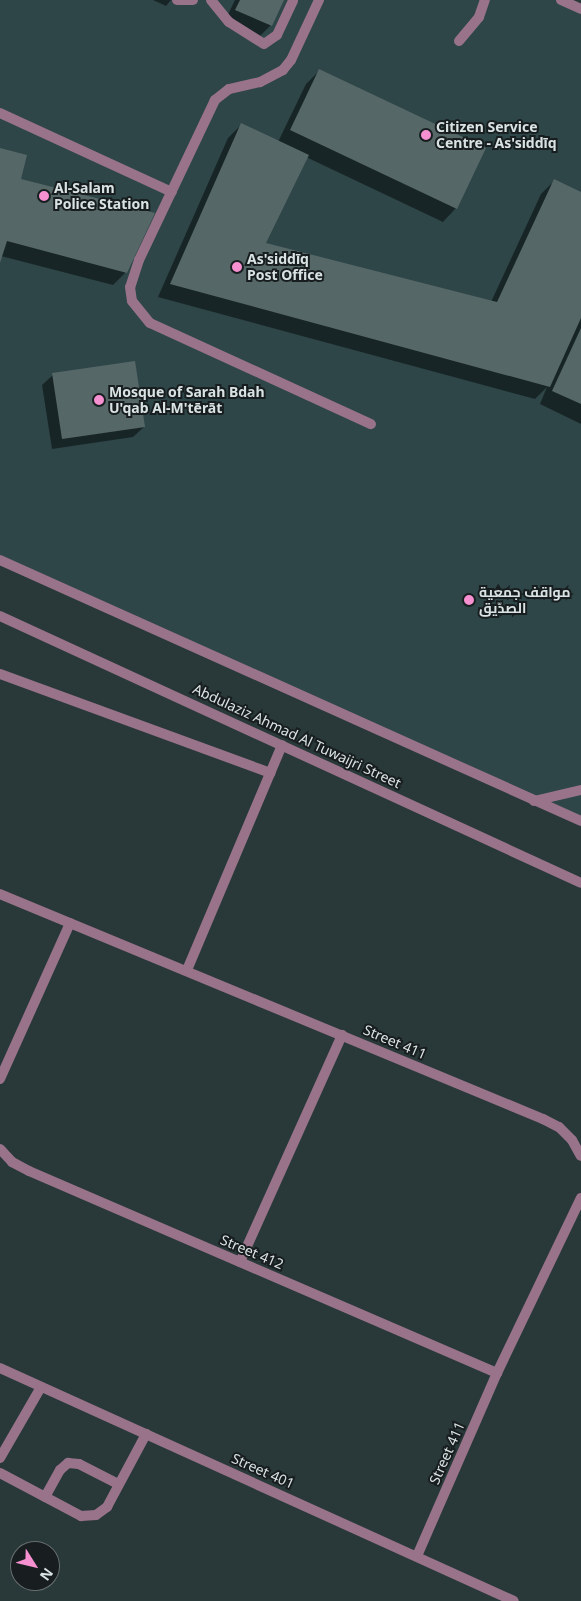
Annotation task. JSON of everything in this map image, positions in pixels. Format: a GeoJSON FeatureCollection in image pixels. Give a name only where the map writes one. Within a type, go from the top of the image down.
{"type":"FeatureCollection","features":[{"type":"Feature","properties":{"kind":"street"},"geometry":{"type":"LineString","coordinates":[[177,0],[193,0]]}},
{"type":"Feature","properties":{"kind":"street"},"geometry":{"type":"LineString","coordinates":[[211,0],[229,22],[264,44],[277,35],[293,0]]}},
{"type":"Feature","properties":{"kind":"street"},"geometry":{"type":"LineString","coordinates":[[319,0],[291,60],[283,70],[260,82],[229,89],[215,100],[132,274],[132,301],[139,313],[162,330],[371,424]]}},
{"type":"Feature","properties":{"kind":"street"},"geometry":{"type":"LineString","coordinates":[[459,41],[479,16],[485,0]]}},
{"type":"Feature","properties":{"kind":"street"},"geometry":{"type":"LineString","coordinates":[[561,0],[581,9]]}},
{"type":"Feature","properties":{"kind":"street"},"geometry":{"type":"LineString","coordinates":[[0,112],[172,192]]}},
{"type":"Feature","properties":{"kind":"street"},"geometry":{"type":"LineString","coordinates":[[0,560],[581,821]]}},
{"type":"Feature","properties":{"kind":"street","name":"Abdulaziz Ahmad Al Tuwaijri Street"},"geometry":{"type":"LineString","coordinates":[[0,616],[581,883]]}},
{"type":"Feature","properties":{"kind":"street"},"geometry":{"type":"LineString","coordinates":[[0,674],[270,773]]}},
{"type":"Feature","properties":{"kind":"street"},"geometry":{"type":"LineString","coordinates":[[187,970],[282,745]]}},
{"type":"Feature","properties":{"kind":"street"},"geometry":{"type":"LineString","coordinates":[[534,800],[581,790]]}},
{"type":"Feature","properties":{"kind":"street","name":"Street 411"},"geometry":{"type":"LineString","coordinates":[[0,894],[187,970],[559,1127],[572,1140],[581,1156]]}},
{"type":"Feature","properties":{"kind":"street"},"geometry":{"type":"LineString","coordinates":[[0,1079],[70,924]]}},
{"type":"Feature","properties":{"kind":"street"},"geometry":{"type":"LineString","coordinates":[[240,1262],[342,1035]]}},
{"type":"Feature","properties":{"kind":"street","name":"Street 412"},"geometry":{"type":"LineString","coordinates":[[0,1149],[12,1162],[29,1171],[497,1373]]}},
{"type":"Feature","properties":{"kind":"street","name":"Street 411"},"geometry":{"type":"LineString","coordinates":[[417,1556],[497,1373],[581,1198]]}},
{"type":"Feature","properties":{"kind":"street","name":"Street 401"},"geometry":{"type":"LineString","coordinates":[[0,1368],[514,1601]]}},
{"type":"Feature","properties":{"kind":"street"},"geometry":{"type":"LineString","coordinates":[[0,1458],[41,1387]]}},
{"type":"Feature","properties":{"kind":"street"},"geometry":{"type":"LineString","coordinates":[[0,1473],[45,1498],[89,1517],[107,1506],[146,1434]]}},
{"type":"Feature","properties":{"kind":"street"},"geometry":{"type":"LineString","coordinates":[[45,1498],[60,1470],[68,1463],[79,1464],[118,1484]]}},
{"type":"Feature","properties":{"kind":"shaded area"},"geometry":{"type":"Polygon","coordinates":[[[0,0],[557,0],[581,11],[581,821],[0,556],[0,0]]]}},
{"type":"Feature","properties":{"kind":"building"},"geometry":{"type":"Polygon","coordinates":[[[240,0],[284,0],[272,26],[235,10],[240,0]]]}},
{"type":"Feature","properties":{"kind":"building"},"geometry":{"type":"Polygon","coordinates":[[[319,69],[486,148],[457,209],[290,130],[319,69]]]}},
{"type":"Feature","properties":{"kind":"building"},"geometry":{"type":"Polygon","coordinates":[[[241,123],[309,155],[266,243],[497,302],[554,179],[581,192],[581,318],[550,387],[170,284],[241,123]]]}},
{"type":"Feature","properties":{"kind":"building","name":"Al-Salam Police Station"},"geometry":{"type":"Polygon","coordinates":[[[0,148],[27,155],[21,179],[155,213],[127,273],[7,241],[0,263],[0,148]]]}},
{"type":"Feature","properties":{"kind":"building"},"geometry":{"type":"Polygon","coordinates":[[[581,328],[581,404],[552,391],[581,328]]]}},
{"type":"Feature","properties":{"kind":"building","name":"Mosque of Sarah Bdah U'qab Al-M'tērāt"},"geometry":{"type":"Polygon","coordinates":[[[135,361],[145,427],[62,439],[52,373],[135,361]]]}},
{"type":"Feature","properties":{"kind":"place","name":"Citizen Service Centre - As'siddīq"},"geometry":{"type":"Point","coordinates":[426,135]}},
{"type":"Feature","properties":{"kind":"place","name":"Al-Salam Police Station"},"geometry":{"type":"Point","coordinates":[44,196]}},
{"type":"Feature","properties":{"kind":"place","name":"As'siddīq Post Office"},"geometry":{"type":"Point","coordinates":[237,267]}},
{"type":"Feature","properties":{"kind":"place","name":"Mosque of Sarah Bdah U'qab Al-M'tērāt"},"geometry":{"type":"Point","coordinates":[99,400]}},
{"type":"Feature","properties":{"kind":"place","name":"مواقف جمعية الصدّيق"},"geometry":{"type":"Point","coordinates":[469,600]}}]}
